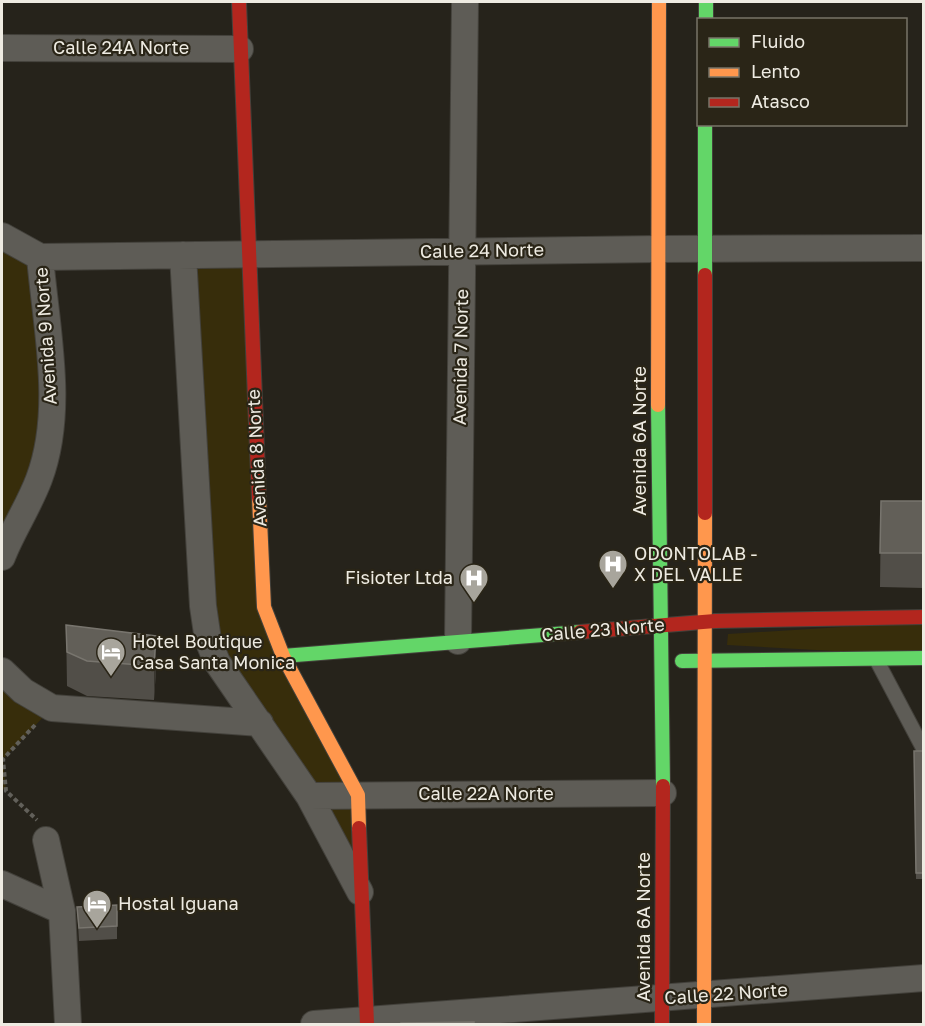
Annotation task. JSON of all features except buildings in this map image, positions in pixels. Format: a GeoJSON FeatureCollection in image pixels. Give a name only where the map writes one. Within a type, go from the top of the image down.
{"type":"FeatureCollection","features":[{"type":"Feature","properties":{"kind":"street","name":"Avenida 8 Norte"},"geometry":{"type":"LineString","coordinates":[[238,2],[247,254],[264,607],[283,656],[358,795],[360,893],[367,1021]]}},
{"type":"Feature","properties":{"kind":"street","name":"Avenida 7 Norte"},"geometry":{"type":"LineString","coordinates":[[458,641],[465,2]]}},
{"type":"Feature","properties":{"kind":"street","name":"Avenida 6A Norte"},"geometry":{"type":"LineString","coordinates":[[659,2],[659,625],[663,793],[661,998],[663,1024]]}},
{"type":"Feature","properties":{"kind":"street"},"geometry":{"type":"LineString","coordinates":[[706,2],[706,18]]}},
{"type":"Feature","properties":{"kind":"street","name":"Calle 24A Norte"},"geometry":{"type":"LineString","coordinates":[[2,48],[240,49]]}},
{"type":"Feature","properties":{"kind":"street"},"geometry":{"type":"LineString","coordinates":[[704,1024],[705,126]]}},
{"type":"Feature","properties":{"kind":"street","name":"Avenida 9 Norte"},"geometry":{"type":"LineString","coordinates":[[2,236],[40,257],[51,364],[51,417],[39,479],[2,557]]}},
{"type":"Feature","properties":{"kind":"street","name":"Calle 24 Norte"},"geometry":{"type":"LineString","coordinates":[[40,257],[705,248],[924,248]]}},
{"type":"Feature","properties":{"kind":"street","name":"Avenida 8 Norte"},"geometry":{"type":"LineString","coordinates":[[183,255],[203,606],[208,640],[217,662],[309,796],[360,893]]}},
{"type":"Feature","properties":{"kind":"street","name":"Calle 23 Norte"},"geometry":{"type":"LineString","coordinates":[[283,656],[704,622],[924,617]]}},
{"type":"Feature","properties":{"kind":"street","name":"Calle 23 Norte"},"geometry":{"type":"LineString","coordinates":[[660,661],[924,658]]}},
{"type":"Feature","properties":{"kind":"street"},"geometry":{"type":"LineString","coordinates":[[2,671],[23,692],[52,708],[260,723]]}},
{"type":"Feature","properties":{"kind":"street","name":"Calle 22A Norte"},"geometry":{"type":"LineString","coordinates":[[309,796],[663,793]]}},
{"type":"Feature","properties":{"kind":"street"},"geometry":{"type":"LineString","coordinates":[[46,840],[62,911],[68,1024]]}},
{"type":"Feature","properties":{"kind":"street"},"geometry":{"type":"LineString","coordinates":[[2,884],[62,911]]}},
{"type":"Feature","properties":{"kind":"street","name":"Calle 22 Norte"},"geometry":{"type":"LineString","coordinates":[[314,1024],[661,998],[703,997],[924,978]]}},
{"type":"Feature","properties":{"kind":"lane"},"geometry":{"type":"LineString","coordinates":[[876,659],[924,750]]}},
{"type":"Feature","properties":{"kind":"path"},"geometry":{"type":"LineString","coordinates":[[46,840],[37,821],[6,791],[3,759],[52,708]]}},
{"type":"Feature","properties":{"kind":"shaded area"},"geometry":{"type":"Polygon","coordinates":[[[2,236],[40,257],[51,417],[2,557],[2,236]]]}},
{"type":"Feature","properties":{"kind":"shaded area"},"geometry":{"type":"Polygon","coordinates":[[[247,254],[264,607],[358,795],[360,893],[217,662],[183,255],[247,254]]]}},
{"type":"Feature","properties":{"kind":"shaded area"},"geometry":{"type":"Polygon","coordinates":[[[923,622],[923,656],[727,645],[728,634],[923,622]]]}},
{"type":"Feature","properties":{"kind":"shaded area"},"geometry":{"type":"Polygon","coordinates":[[[2,671],[52,708],[3,759],[6,791],[2,788],[2,671]]]}},
{"type":"Feature","properties":{"kind":"traffic: fast"},"geometry":{"type":"LineString","coordinates":[[706,2],[706,18]]}},
{"type":"Feature","properties":{"kind":"traffic: fast"},"geometry":{"type":"LineString","coordinates":[[705,126],[705,275]]}},
{"type":"Feature","properties":{"kind":"traffic: fast"},"geometry":{"type":"LineString","coordinates":[[658,405],[663,786]]}},
{"type":"Feature","properties":{"kind":"traffic: fast"},"geometry":{"type":"LineString","coordinates":[[283,656],[580,632]]}},
{"type":"Feature","properties":{"kind":"traffic: fast"},"geometry":{"type":"LineString","coordinates":[[682,661],[924,658]]}},
{"type":"Feature","properties":{"kind":"traffic: slow"},"geometry":{"type":"LineString","coordinates":[[658,405],[659,2]]}},
{"type":"Feature","properties":{"kind":"traffic: slow"},"geometry":{"type":"LineString","coordinates":[[259,498],[264,607],[283,656],[358,795],[359,828]]}},
{"type":"Feature","properties":{"kind":"traffic: slow"},"geometry":{"type":"LineString","coordinates":[[704,1024],[705,513]]}},
{"type":"Feature","properties":{"kind":"traffic: jam"},"geometry":{"type":"LineString","coordinates":[[239,2],[259,498]]}},
{"type":"Feature","properties":{"kind":"traffic: jam"},"geometry":{"type":"LineString","coordinates":[[705,275],[705,513]]}},
{"type":"Feature","properties":{"kind":"traffic: jam"},"geometry":{"type":"LineString","coordinates":[[580,632],[715,621],[924,617]]}},
{"type":"Feature","properties":{"kind":"traffic: jam"},"geometry":{"type":"LineString","coordinates":[[662,1024],[663,786]]}},
{"type":"Feature","properties":{"kind":"traffic: jam"},"geometry":{"type":"LineString","coordinates":[[359,828],[367,1024]]}},
{"type":"Feature","properties":{"kind":"place","name":"ODONTOLAB - X DEL VALLE"},"geometry":{"type":"Point","coordinates":[613,590]}},
{"type":"Feature","properties":{"kind":"place","name":"Fisioter Ltda"},"geometry":{"type":"Point","coordinates":[474,604]}},
{"type":"Feature","properties":{"kind":"place","name":"Hotel Boutique Casa Santa Monica"},"geometry":{"type":"Point","coordinates":[111,678]}},
{"type":"Feature","properties":{"kind":"place","name":"Hostal Iguana"},"geometry":{"type":"Point","coordinates":[97,930]}}]}
